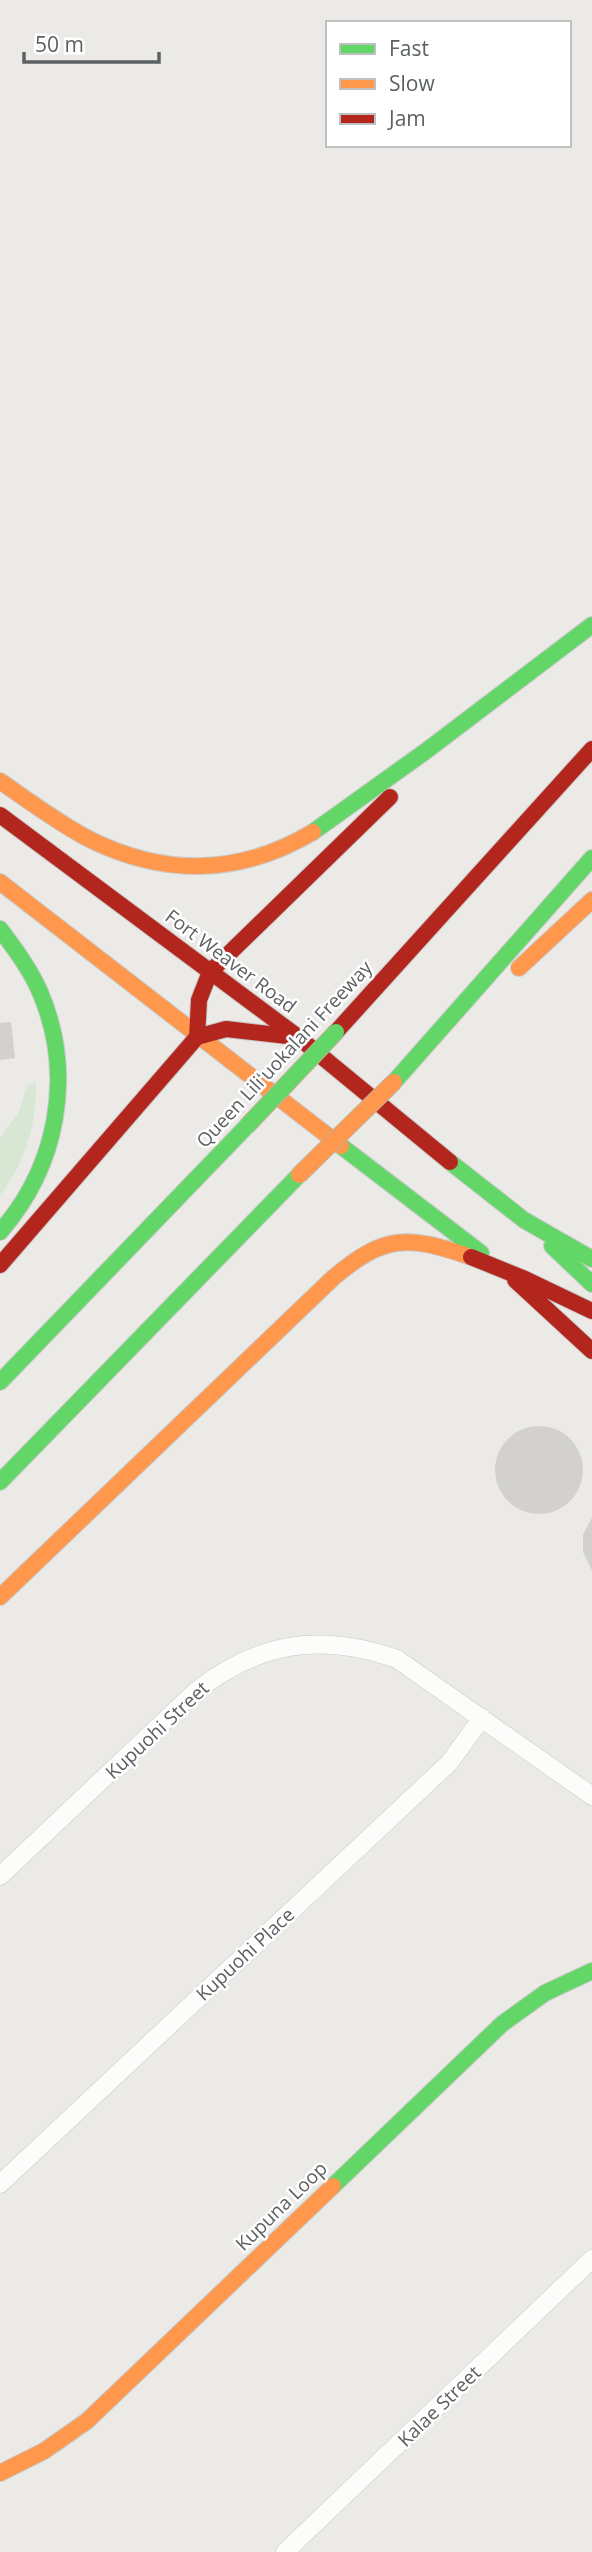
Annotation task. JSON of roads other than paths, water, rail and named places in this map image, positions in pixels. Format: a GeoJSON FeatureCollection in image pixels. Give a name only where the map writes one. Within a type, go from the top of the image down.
{"type":"FeatureCollection","features":[{"type":"Feature","properties":{"kind":"main road"},"geometry":{"type":"LineString","coordinates":[[0,781],[74,832],[108,848],[147,860],[186,866],[223,865],[282,849],[329,821],[592,625]]}},
{"type":"Feature","properties":{"kind":"main road"},"geometry":{"type":"LineString","coordinates":[[197,1037],[199,1000],[211,972],[468,720]]}},
{"type":"Feature","properties":{"kind":"main road","name":"Queen Liliʻuokalani Freeway"},"geometry":{"type":"LineString","coordinates":[[0,1382],[336,1032],[592,749]]}},
{"type":"Feature","properties":{"kind":"main road","name":"Fort Weaver Road"},"geometry":{"type":"LineString","coordinates":[[0,815],[298,1037],[396,1120],[524,1220],[592,1284]]}},
{"type":"Feature","properties":{"kind":"main road"},"geometry":{"type":"LineString","coordinates":[[394,1082],[592,858]]}},
{"type":"Feature","properties":{"kind":"main road"},"geometry":{"type":"LineString","coordinates":[[0,882],[197,1037],[507,1272],[592,1351]]}},
{"type":"Feature","properties":{"kind":"main road"},"geometry":{"type":"LineString","coordinates":[[0,1482],[299,1175],[394,1082],[592,900]]}},
{"type":"Feature","properties":{"kind":"main road"},"geometry":{"type":"LineString","coordinates":[[0,929],[23,958],[38,984],[56,1038],[60,1073],[53,1135],[43,1164],[23,1202],[0,1232]]}},
{"type":"Feature","properties":{"kind":"main road"},"geometry":{"type":"LineString","coordinates":[[0,1265],[197,1037],[226,1029],[298,1037]]}},
{"type":"Feature","properties":{"kind":"main road"},"geometry":{"type":"LineString","coordinates":[[524,1220],[592,1259]]}},
{"type":"Feature","properties":{"kind":"main road"},"geometry":{"type":"LineString","coordinates":[[0,1597],[333,1278],[360,1257],[403,1241],[426,1243],[507,1272],[592,1311]]}},
{"type":"Feature","properties":{"kind":"main road","name":"Kupuna Loop"},"geometry":{"type":"LineString","coordinates":[[0,2473],[44,2451],[87,2421],[502,2024],[545,1993],[592,1971]]}},
{"type":"Feature","properties":{"kind":"street","name":"Kupuohi Street"},"geometry":{"type":"LineString","coordinates":[[0,1876],[195,1692],[228,1669],[265,1652],[291,1646],[345,1644],[397,1659],[592,1796]]}},
{"type":"Feature","properties":{"kind":"street","name":"Kupuohi Place"},"geometry":{"type":"LineString","coordinates":[[0,2184],[449,1763],[482,1718]]}},
{"type":"Feature","properties":{"kind":"street","name":"Kalae Street"},"geometry":{"type":"LineString","coordinates":[[285,2552],[592,2259]]}}]}
